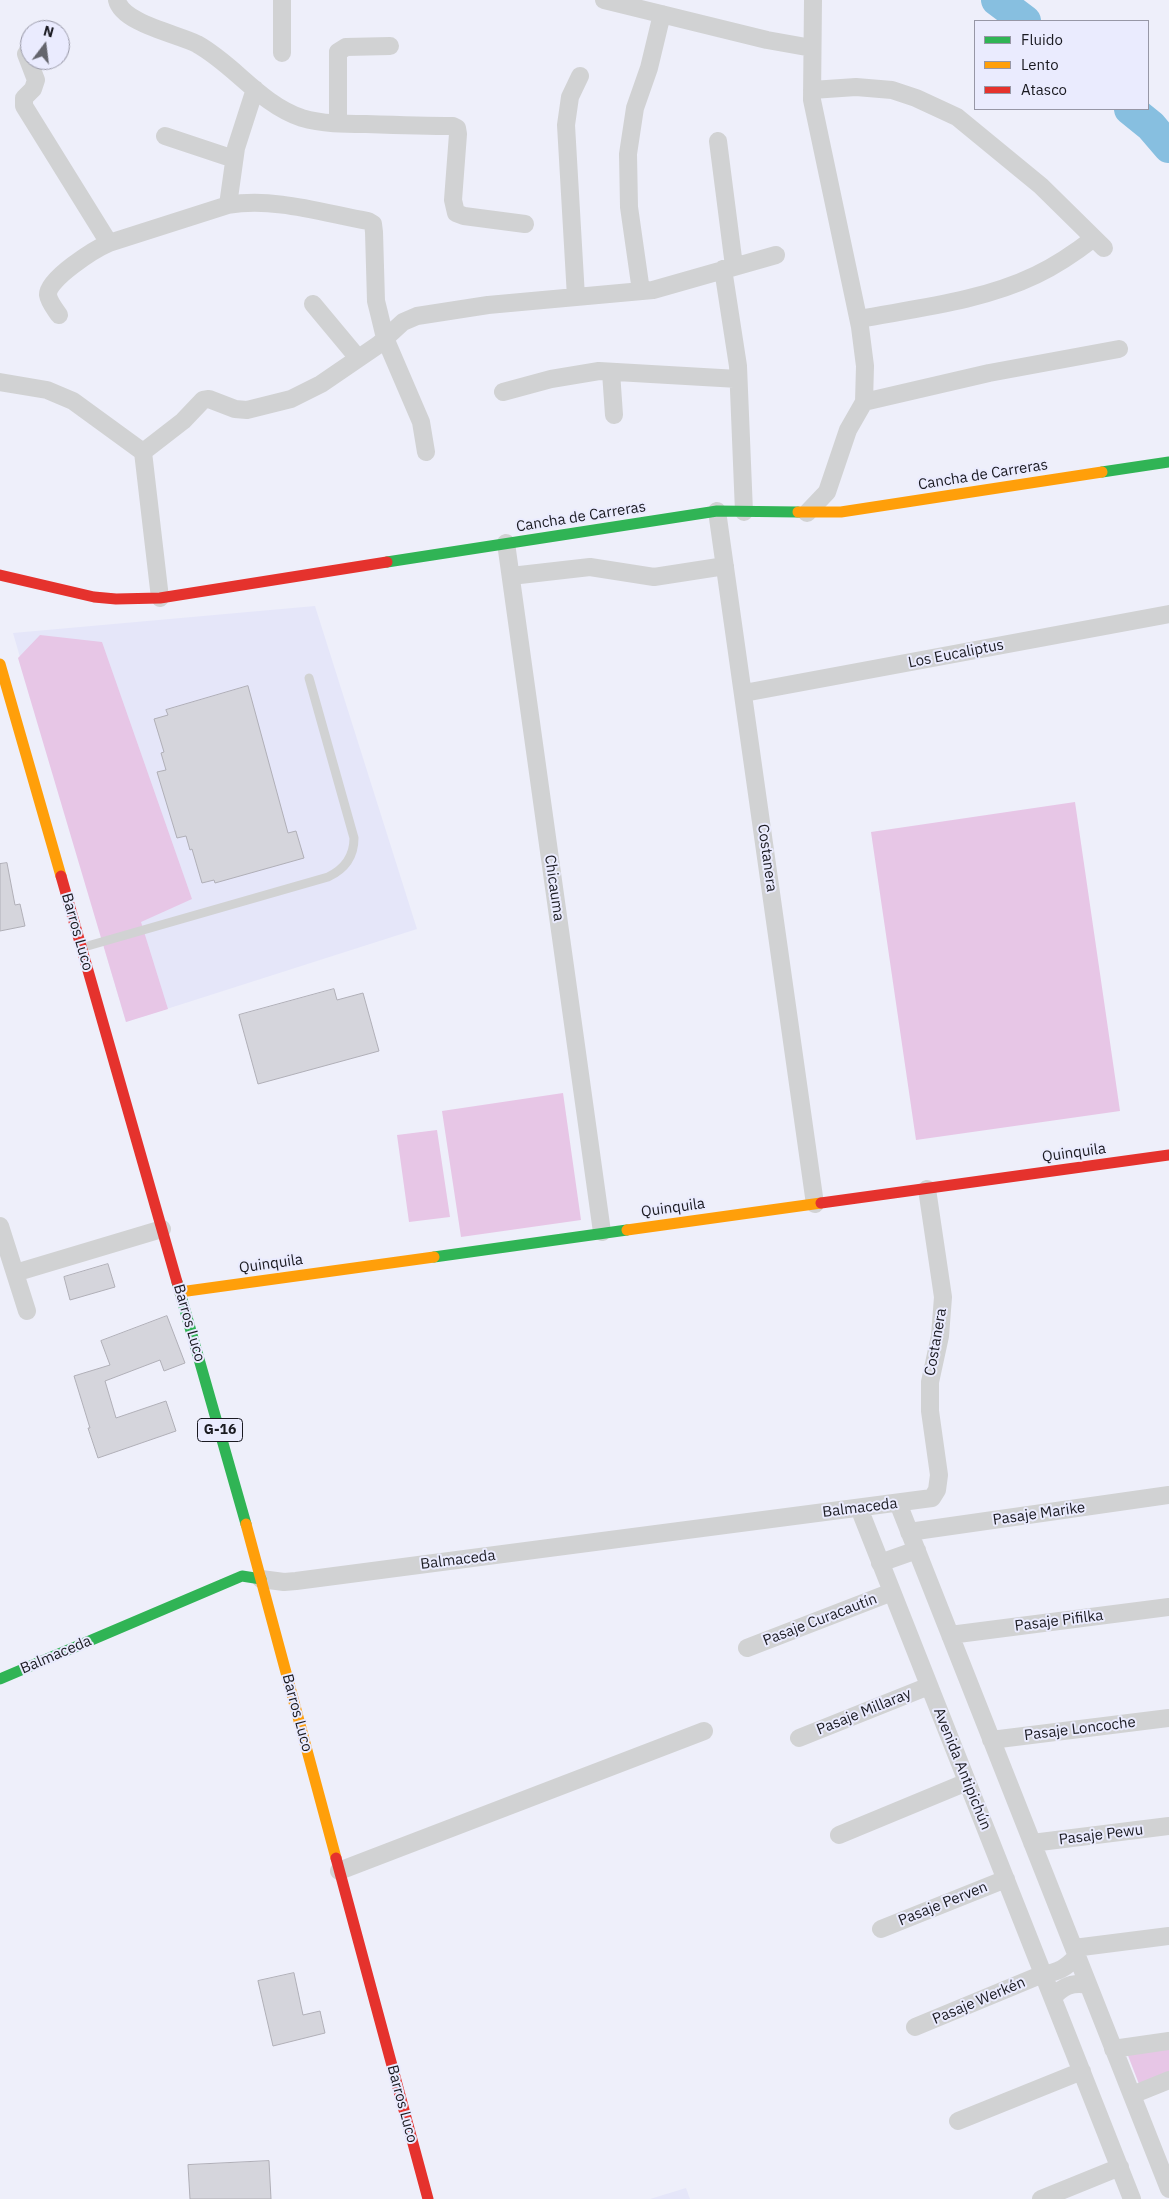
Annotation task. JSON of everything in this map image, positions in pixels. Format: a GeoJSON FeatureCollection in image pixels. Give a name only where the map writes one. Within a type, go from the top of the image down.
{"type":"FeatureCollection","features":[{"type":"Feature","properties":{"kind":"street"},"geometry":{"type":"LineString","coordinates":[[117,0],[118,7],[123,12],[197,44],[228,66],[276,107],[303,118],[338,123],[453,126],[457,128],[453,200],[456,212],[464,216],[525,224]]}},
{"type":"Feature","properties":{"kind":"street"},"geometry":{"type":"LineString","coordinates":[[282,0],[282,53]]}},
{"type":"Feature","properties":{"kind":"street"},"geometry":{"type":"LineString","coordinates":[[604,0],[767,40],[812,48]]}},
{"type":"Feature","properties":{"kind":"street"},"geometry":{"type":"LineString","coordinates":[[807,513],[827,492],[848,430],[864,402],[865,366],[859,320],[817,127],[812,90],[813,0]]}},
{"type":"Feature","properties":{"kind":"street"},"geometry":{"type":"LineString","coordinates":[[641,291],[628,208],[628,154],[635,108],[649,68],[662,14]]}},
{"type":"Feature","properties":{"kind":"street"},"geometry":{"type":"LineString","coordinates":[[338,123],[338,52],[346,47],[390,46]]}},
{"type":"Feature","properties":{"kind":"street"},"geometry":{"type":"LineString","coordinates":[[32,70],[36,80],[33,88],[24,98],[24,106],[109,243]]}},
{"type":"Feature","properties":{"kind":"street"},"geometry":{"type":"LineString","coordinates":[[576,297],[566,125],[570,97],[580,76]]}},
{"type":"Feature","properties":{"kind":"street"},"geometry":{"type":"LineString","coordinates":[[812,90],[856,87],[892,90],[916,98],[957,117],[1041,186],[1099,243],[1076,252],[1036,275],[995,291],[859,320]]}},
{"type":"Feature","properties":{"kind":"street"},"geometry":{"type":"LineString","coordinates":[[228,205],[234,159],[244,118],[255,89]]}},
{"type":"Feature","properties":{"kind":"street"},"geometry":{"type":"LineString","coordinates":[[165,136],[234,159]]}},
{"type":"Feature","properties":{"kind":"street"},"geometry":{"type":"LineString","coordinates":[[718,141],[738,366],[744,512]]}},
{"type":"Feature","properties":{"kind":"street"},"geometry":{"type":"LineString","coordinates":[[59,315],[48,297],[50,287],[80,259],[109,243],[228,205],[244,202],[264,203],[368,221],[373,224],[376,301],[385,338],[412,397],[421,422],[426,452]]}},
{"type":"Feature","properties":{"kind":"street"},"geometry":{"type":"LineString","coordinates":[[143,452],[183,421],[203,400],[209,398],[235,408],[260,408],[291,399],[321,384],[385,338],[403,322],[416,316],[488,305],[653,290],[776,255]]}},
{"type":"Feature","properties":{"kind":"street"},"geometry":{"type":"LineString","coordinates":[[313,304],[358,358]]}},
{"type":"Feature","properties":{"kind":"street"},"geometry":{"type":"LineString","coordinates":[[864,402],[989,373],[1119,349]]}},
{"type":"Feature","properties":{"kind":"street"},"geometry":{"type":"LineString","coordinates":[[503,392],[577,374],[611,372],[738,379]]}},
{"type":"Feature","properties":{"kind":"street"},"geometry":{"type":"LineString","coordinates":[[611,372],[614,416]]}},
{"type":"Feature","properties":{"kind":"street"},"geometry":{"type":"LineString","coordinates":[[0,382],[47,390],[73,401],[143,452],[160,598]]}},
{"type":"Feature","properties":{"kind":"street","name":"Cancha de Carreras"},"geometry":{"type":"LineString","coordinates":[[0,575],[94,597],[116,599],[160,598],[717,512],[807,513],[862,509],[1169,462]]}},
{"type":"Feature","properties":{"kind":"street","name":"Costanera"},"geometry":{"type":"LineString","coordinates":[[717,512],[815,1204]]}},
{"type":"Feature","properties":{"kind":"street","name":"Chicauma"},"geometry":{"type":"LineString","coordinates":[[506,544],[602,1232]]}},
{"type":"Feature","properties":{"kind":"street"},"geometry":{"type":"LineString","coordinates":[[511,576],[590,567],[654,577],[725,566]]}},
{"type":"Feature","properties":{"kind":"street","name":"Los Eucaliptus"},"geometry":{"type":"LineString","coordinates":[[744,693],[1169,614]]}},
{"type":"Feature","properties":{"kind":"street","name":"Barros Luco"},"geometry":{"type":"LineString","coordinates":[[0,664],[261,1579],[428,2199]]}},
{"type":"Feature","properties":{"kind":"street","name":"Quinquila"},"geometry":{"type":"LineString","coordinates":[[180,1292],[602,1232],[1169,1155]]}},
{"type":"Feature","properties":{"kind":"street","name":"Costanera"},"geometry":{"type":"LineString","coordinates":[[927,1189],[943,1298],[940,1336],[930,1382],[930,1411],[939,1476],[935,1495]]}},
{"type":"Feature","properties":{"kind":"street"},"geometry":{"type":"LineString","coordinates":[[0,1226],[27,1311]]}},
{"type":"Feature","properties":{"kind":"street"},"geometry":{"type":"LineString","coordinates":[[15,1273],[162,1229]]}},
{"type":"Feature","properties":{"kind":"street","name":"Balmaceda"},"geometry":{"type":"LineString","coordinates":[[0,1680],[242,1576],[284,1582],[296,1581],[928,1500],[935,1495]]}},
{"type":"Feature","properties":{"kind":"street","name":"Pasaje Marike"},"geometry":{"type":"LineString","coordinates":[[909,1532],[1169,1495]]}},
{"type":"Feature","properties":{"kind":"street"},"geometry":{"type":"LineString","coordinates":[[898,1503],[1169,2189]]}},
{"type":"Feature","properties":{"kind":"street","name":"Avenida Antipichún"},"geometry":{"type":"LineString","coordinates":[[859,1508],[1132,2199]]}},
{"type":"Feature","properties":{"kind":"street"},"geometry":{"type":"LineString","coordinates":[[880,1563],[916,1550]]}},
{"type":"Feature","properties":{"kind":"street","name":"Pasaje Curacautín"},"geometry":{"type":"LineString","coordinates":[[747,1648],[892,1592]]}},
{"type":"Feature","properties":{"kind":"street","name":"Pasaje Pifilka"},"geometry":{"type":"LineString","coordinates":[[950,1635],[1169,1607]]}},
{"type":"Feature","properties":{"kind":"street","name":"Pasaje Millaray"},"geometry":{"type":"LineString","coordinates":[[799,1738],[929,1686]]}},
{"type":"Feature","properties":{"kind":"street","name":"Pasaje Loncoche"},"geometry":{"type":"LineString","coordinates":[[991,1740],[1169,1718]]}},
{"type":"Feature","properties":{"kind":"street"},"geometry":{"type":"LineString","coordinates":[[339,1871],[704,1731]]}},
{"type":"Feature","properties":{"kind":"street"},"geometry":{"type":"LineString","coordinates":[[838,1834],[967,1782]]}},
{"type":"Feature","properties":{"kind":"street","name":"Pasaje Pewu"},"geometry":{"type":"LineString","coordinates":[[1032,1843],[1169,1826]]}},
{"type":"Feature","properties":{"kind":"street","name":"Pasaje Perven"},"geometry":{"type":"LineString","coordinates":[[881,1929],[1006,1879]]}},
{"type":"Feature","properties":{"kind":"street"},"geometry":{"type":"LineString","coordinates":[[1043,1974],[1064,1968],[1075,1952],[1169,1936]]}},
{"type":"Feature","properties":{"kind":"street","name":"Pasaje Werkén"},"geometry":{"type":"LineString","coordinates":[[916,2027],[1043,1974]]}},
{"type":"Feature","properties":{"kind":"street"},"geometry":{"type":"LineString","coordinates":[[1053,1998],[1067,1985],[1081,1983],[1088,1985]]}},
{"type":"Feature","properties":{"kind":"street"},"geometry":{"type":"LineString","coordinates":[[1113,2049],[1169,2041]]}},
{"type":"Feature","properties":{"kind":"street"},"geometry":{"type":"LineString","coordinates":[[958,2121],[1082,2071]]}},
{"type":"Feature","properties":{"kind":"street"},"geometry":{"type":"LineString","coordinates":[[1132,2095],[1169,2080]]}},
{"type":"Feature","properties":{"kind":"street"},"geometry":{"type":"LineString","coordinates":[[1041,2199],[1120,2167]]}},
{"type":"Feature","properties":{"kind":"lane"},"geometry":{"type":"LineString","coordinates":[[82,948],[328,877],[344,867],[353,853],[354,838],[309,678]]}},
{"type":"Feature","properties":{"kind":"shaded area"},"geometry":{"type":"Polygon","coordinates":[[[315,606],[417,929],[126,1022],[13,633],[315,606]]]}},
{"type":"Feature","properties":{"kind":"shaded area"},"geometry":{"type":"Polygon","coordinates":[[[40,635],[102,642],[192,899],[141,922],[168,1009],[126,1022],[18,658],[40,635]]]}},
{"type":"Feature","properties":{"kind":"shaded area"},"geometry":{"type":"Polygon","coordinates":[[[1075,802],[1120,1111],[916,1140],[871,832],[1075,802]]]}},
{"type":"Feature","properties":{"kind":"shaded area"},"geometry":{"type":"Polygon","coordinates":[[[563,1093],[581,1220],[461,1237],[442,1111],[563,1093]]]}},
{"type":"Feature","properties":{"kind":"shaded area"},"geometry":{"type":"Polygon","coordinates":[[[437,1130],[450,1217],[409,1222],[397,1135],[437,1130]]]}},
{"type":"Feature","properties":{"kind":"shaded area"},"geometry":{"type":"Polygon","coordinates":[[[1169,2047],[1169,2073],[1139,2084],[1127,2053],[1169,2047]]]}},
{"type":"Feature","properties":{"kind":"shaded area"},"geometry":{"type":"Polygon","coordinates":[[[686,2188],[690,2199],[650,2199],[686,2188]]]}},
{"type":"Feature","properties":{"kind":"building"},"geometry":{"type":"Polygon","coordinates":[[[248,686],[288,833],[296,831],[304,858],[215,883],[214,880],[202,883],[186,836],[177,838],[157,772],[166,770],[161,753],[164,752],[154,719],[168,715],[166,710],[248,686]]]}},
{"type":"Feature","properties":{"kind":"building"},"geometry":{"type":"Polygon","coordinates":[[[7,863],[15,905],[20,904],[25,926],[0,931],[0,864],[7,863]]]}},
{"type":"Feature","properties":{"kind":"building"},"geometry":{"type":"Polygon","coordinates":[[[334,989],[337,1000],[363,993],[379,1051],[258,1084],[239,1015],[334,989]]]}},
{"type":"Feature","properties":{"kind":"building"},"geometry":{"type":"Polygon","coordinates":[[[108,1264],[115,1287],[70,1300],[64,1277],[108,1264]]]}},
{"type":"Feature","properties":{"kind":"building"},"geometry":{"type":"Polygon","coordinates":[[[167,1316],[185,1363],[164,1371],[160,1360],[105,1381],[116,1418],[166,1401],[176,1431],[98,1458],[74,1376],[110,1365],[101,1341],[167,1316]]]}},
{"type":"Feature","properties":{"kind":"building"},"geometry":{"type":"Polygon","coordinates":[[[294,1973],[303,2015],[320,2011],[325,2033],[273,2046],[258,1981],[294,1973]]]}},
{"type":"Feature","properties":{"kind":"building"},"geometry":{"type":"Polygon","coordinates":[[[269,2161],[271,2199],[190,2199],[188,2165],[269,2161]]]}},
{"type":"Feature","properties":{"kind":"waterway"},"geometry":{"type":"LineString","coordinates":[[997,0],[1024,20]]}},
{"type":"Feature","properties":{"kind":"waterway"},"geometry":{"type":"LineString","coordinates":[[1131,110],[1151,126],[1169,147]]}},
{"type":"Feature","properties":{"kind":"traffic: fast"},"geometry":{"type":"LineString","coordinates":[[1102,472],[1169,462]]}},
{"type":"Feature","properties":{"kind":"traffic: fast"},"geometry":{"type":"LineString","coordinates":[[387,562],[717,511],[798,512]]}},
{"type":"Feature","properties":{"kind":"traffic: fast"},"geometry":{"type":"LineString","coordinates":[[434,1257],[627,1230]]}},
{"type":"Feature","properties":{"kind":"traffic: fast"},"geometry":{"type":"LineString","coordinates":[[177,1282],[246,1524]]}},
{"type":"Feature","properties":{"kind":"traffic: fast"},"geometry":{"type":"LineString","coordinates":[[0,1679],[242,1576],[261,1579]]}},
{"type":"Feature","properties":{"kind":"traffic: slow"},"geometry":{"type":"LineString","coordinates":[[798,512],[841,512],[1102,472]]}},
{"type":"Feature","properties":{"kind":"traffic: slow"},"geometry":{"type":"LineString","coordinates":[[0,664],[61,876]]}},
{"type":"Feature","properties":{"kind":"traffic: slow"},"geometry":{"type":"LineString","coordinates":[[627,1230],[821,1203]]}},
{"type":"Feature","properties":{"kind":"traffic: slow"},"geometry":{"type":"LineString","coordinates":[[180,1292],[434,1257]]}},
{"type":"Feature","properties":{"kind":"traffic: slow"},"geometry":{"type":"LineString","coordinates":[[246,1524],[336,1858]]}},
{"type":"Feature","properties":{"kind":"traffic: jam"},"geometry":{"type":"LineString","coordinates":[[0,575],[94,597],[116,599],[160,598],[387,562]]}},
{"type":"Feature","properties":{"kind":"traffic: jam"},"geometry":{"type":"LineString","coordinates":[[61,876],[177,1282]]}},
{"type":"Feature","properties":{"kind":"traffic: jam"},"geometry":{"type":"LineString","coordinates":[[821,1203],[1169,1155]]}},
{"type":"Feature","properties":{"kind":"traffic: jam"},"geometry":{"type":"LineString","coordinates":[[336,1858],[428,2199]]}}]}
